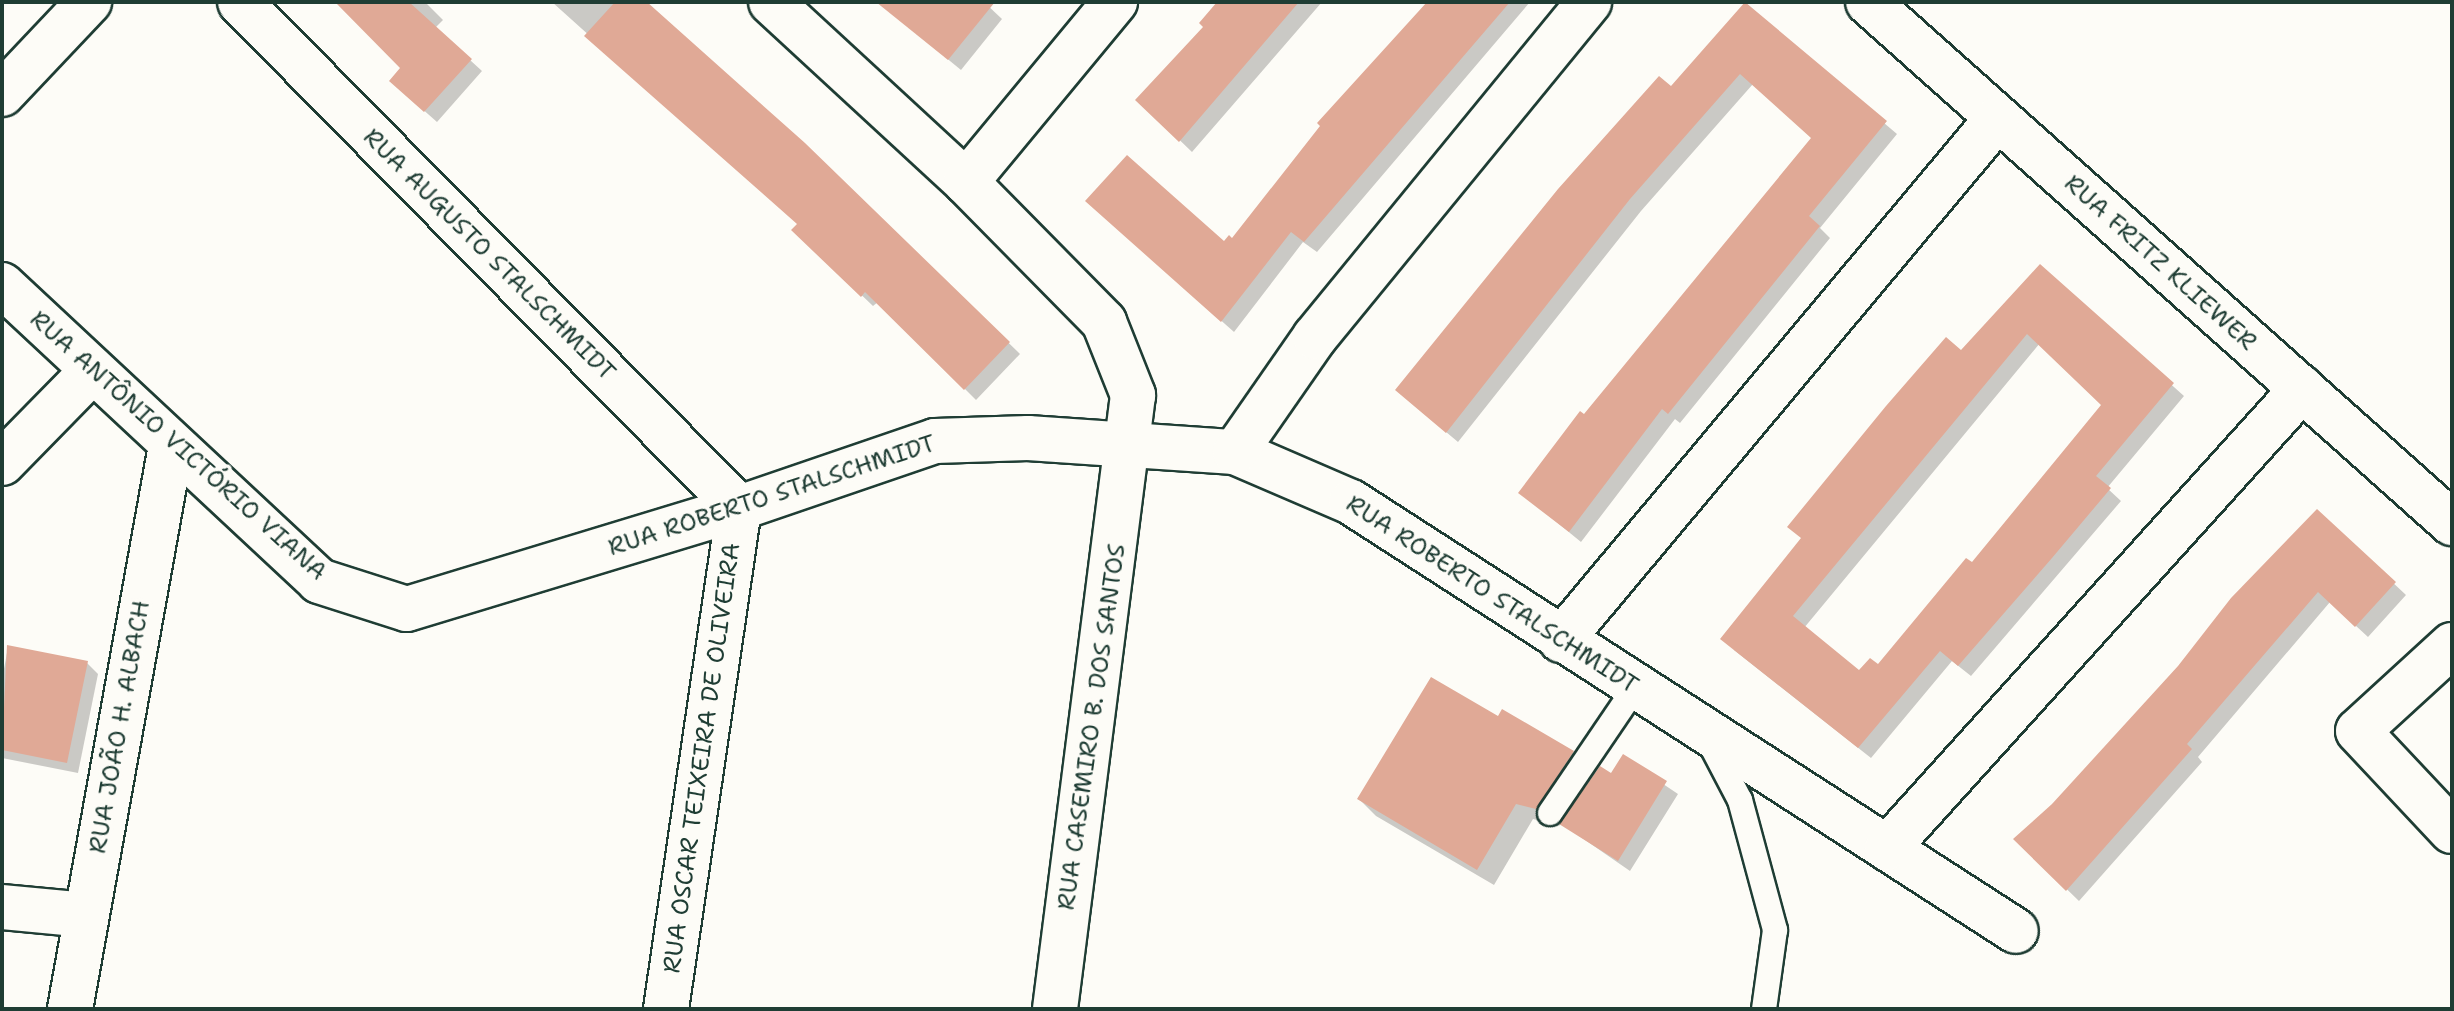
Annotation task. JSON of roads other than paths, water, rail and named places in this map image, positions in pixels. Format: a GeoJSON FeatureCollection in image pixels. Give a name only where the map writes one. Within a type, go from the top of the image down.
{"type":"FeatureCollection","features":[{"type":"Feature","properties":{"kind":"street"},"geometry":{"type":"LineString","coordinates":[[2,94],[89,2]]}},
{"type":"Feature","properties":{"kind":"street","name":"RUA AUGUSTO STALSCHMIDT"},"geometry":{"type":"LineString","coordinates":[[240,2],[739,508]]}},
{"type":"Feature","properties":{"kind":"street","name":"RUA CASEMIRO B. DOS SANTOS"},"geometry":{"type":"LineString","coordinates":[[771,2],[966,182],[1104,322],[1133,395],[1130,445],[1055,1009]]}},
{"type":"Feature","properties":{"kind":"street"},"geometry":{"type":"LineString","coordinates":[[966,182],[1115,2]]}},
{"type":"Feature","properties":{"kind":"street"},"geometry":{"type":"LineString","coordinates":[[1235,452],[1315,337],[1589,2]]}},
{"type":"Feature","properties":{"kind":"street","name":"RUA FRITZ KLIEWER"},"geometry":{"type":"LineString","coordinates":[[1868,2],[2452,523]]}},
{"type":"Feature","properties":{"kind":"street"},"geometry":{"type":"LineString","coordinates":[[1561,640],[1997,119]]}},
{"type":"Feature","properties":{"kind":"street","name":"RUA ANTÔNIO VICTÓRIO VIANA"},"geometry":{"type":"LineString","coordinates":[[2,285],[319,581],[407,609]]}},
{"type":"Feature","properties":{"kind":"street"},"geometry":{"type":"LineString","coordinates":[[2,463],[92,371]]}},
{"type":"Feature","properties":{"kind":"street"},"geometry":{"type":"LineString","coordinates":[[1887,848],[2302,389]]}},
{"type":"Feature","properties":{"kind":"street","name":"RUA ROBERTO STALSCHMIDT"},"geometry":{"type":"LineString","coordinates":[[407,609],[739,508],[935,441],[1028,438],[1235,452],[1351,502],[2016,931]]}},
{"type":"Feature","properties":{"kind":"street","name":"RUA JOÃO H. ALBACH"},"geometry":{"type":"LineString","coordinates":[[70,1009],[171,446]]}},
{"type":"Feature","properties":{"kind":"street","name":"RUA OSCAR TEIXEIRA DE OLIVEIRA"},"geometry":{"type":"LineString","coordinates":[[666,1009],[739,508]]}},
{"type":"Feature","properties":{"kind":"street"},"geometry":{"type":"LineString","coordinates":[[2452,645],[2358,731],[2452,831]]}},
{"type":"Feature","properties":{"kind":"street"},"geometry":{"type":"LineString","coordinates":[[2,907],[86,915]]}},
{"type":"Feature","properties":{"kind":"lane"},"geometry":{"type":"LineString","coordinates":[[1550,813],[1635,688]]}},
{"type":"Feature","properties":{"kind":"lane"},"geometry":{"type":"LineString","coordinates":[[1702,728],[1740,800],[1775,930],[1764,1009]]}}]}
